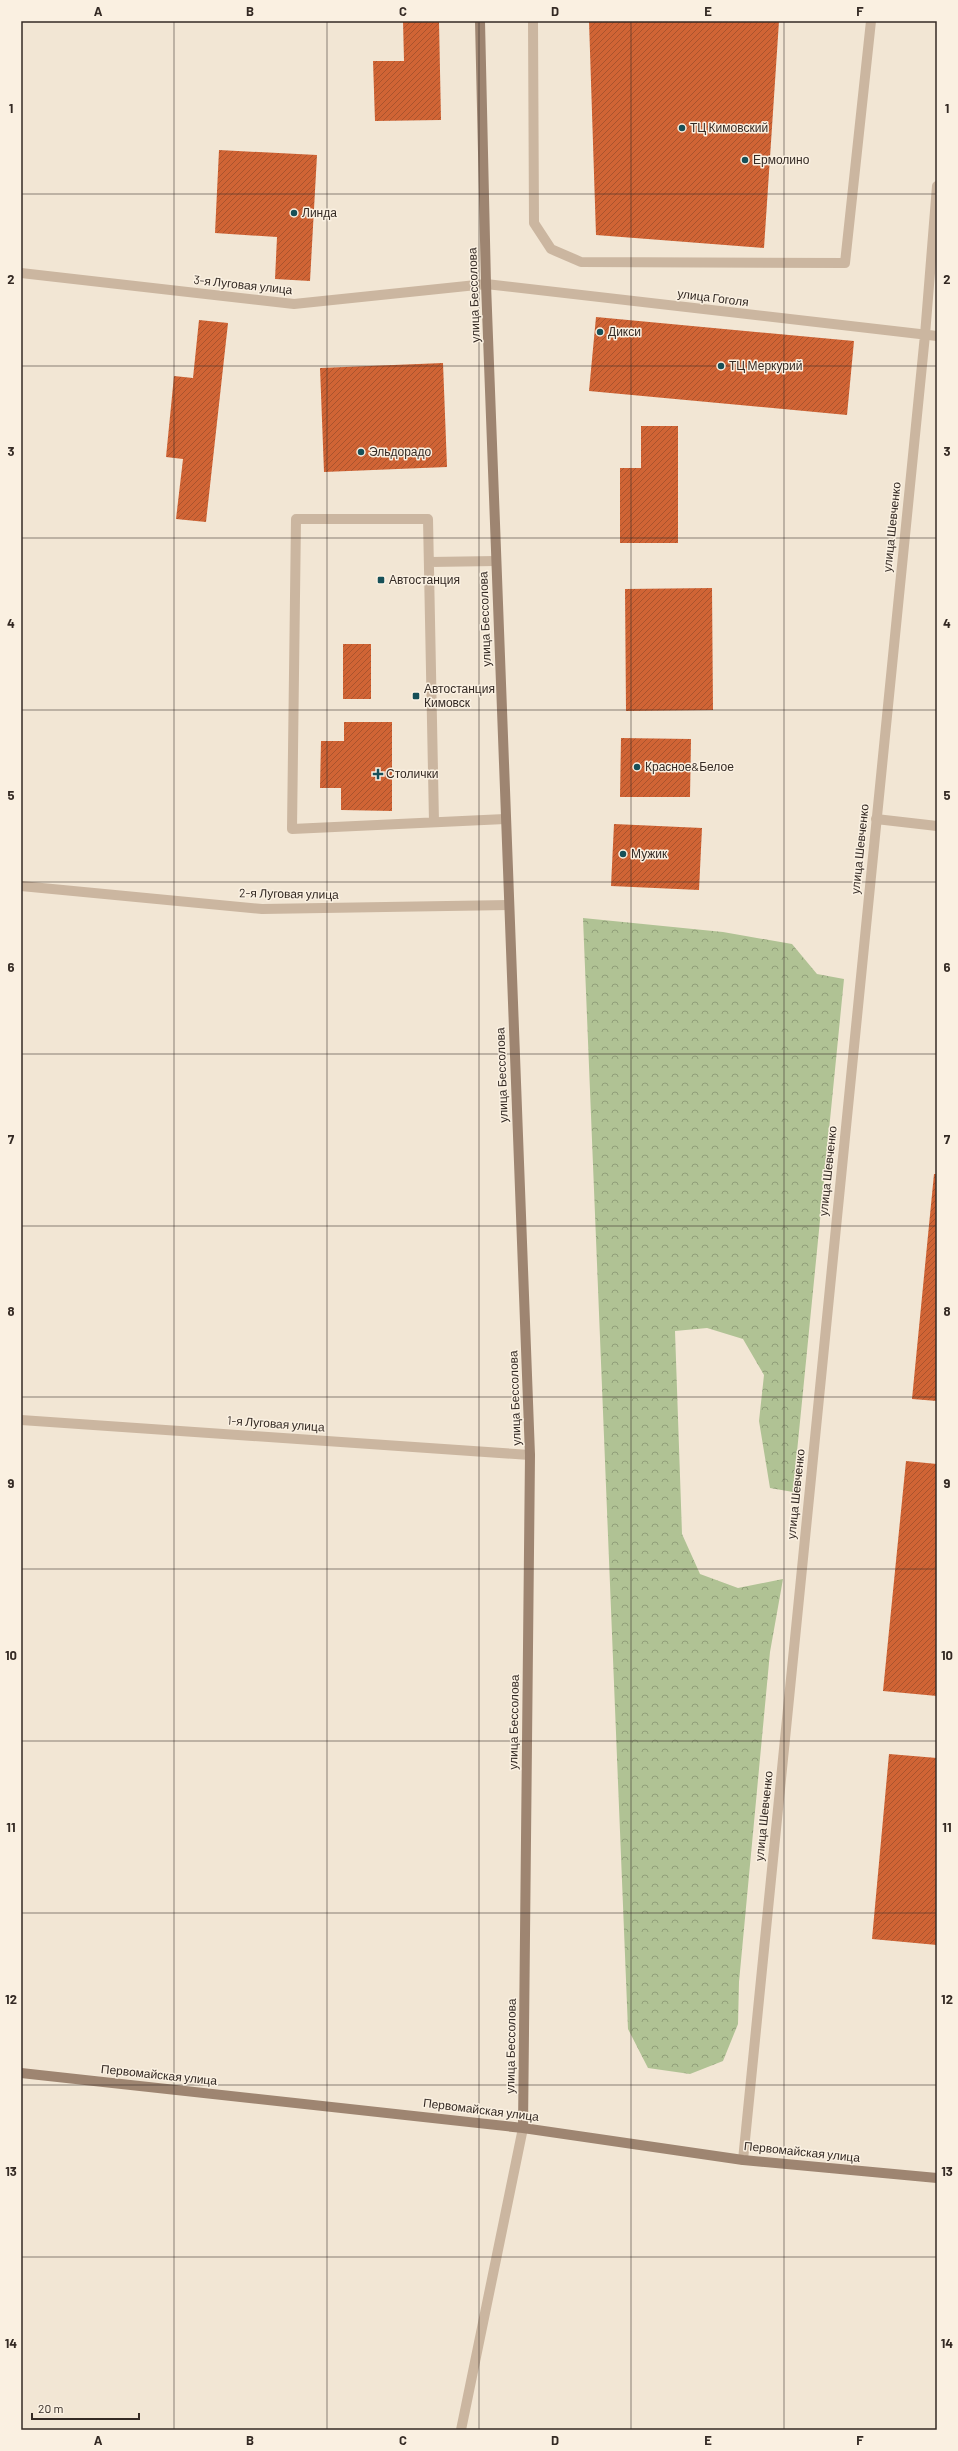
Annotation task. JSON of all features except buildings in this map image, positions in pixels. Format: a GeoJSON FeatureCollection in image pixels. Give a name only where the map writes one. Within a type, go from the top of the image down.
{"type":"FeatureCollection","features":[{"type":"Feature","properties":{"kind":"main road","name":"улица Бессолова"},"geometry":{"type":"LineString","coordinates":[[480,21],[486,284],[530,1455],[523,2128]]}},
{"type":"Feature","properties":{"kind":"main road","name":"Первомайская улица"},"geometry":{"type":"LineString","coordinates":[[21,2073],[523,2128],[743,2160],[937,2178]]}},
{"type":"Feature","properties":{"kind":"street"},"geometry":{"type":"LineString","coordinates":[[533,21],[534,224],[551,249],[581,262],[845,263],[871,21]]}},
{"type":"Feature","properties":{"kind":"street","name":"улица Шевченко"},"geometry":{"type":"LineString","coordinates":[[743,2160],[924,335],[937,186]]}},
{"type":"Feature","properties":{"kind":"street","name":"3-я Луговая улица"},"geometry":{"type":"LineString","coordinates":[[21,273],[294,304],[486,284]]}},
{"type":"Feature","properties":{"kind":"street","name":"улица Гоголя"},"geometry":{"type":"LineString","coordinates":[[486,284],[937,336]]}},
{"type":"Feature","properties":{"kind":"street"},"geometry":{"type":"LineString","coordinates":[[434,822],[428,519],[296,519],[292,829],[506,819]]}},
{"type":"Feature","properties":{"kind":"street"},"geometry":{"type":"LineString","coordinates":[[430,562],[496,561]]}},
{"type":"Feature","properties":{"kind":"street"},"geometry":{"type":"LineString","coordinates":[[876,818],[937,826]]}},
{"type":"Feature","properties":{"kind":"street","name":"2-я Луговая улица"},"geometry":{"type":"LineString","coordinates":[[21,886],[262,909],[509,906]]}},
{"type":"Feature","properties":{"kind":"street","name":"1-я Луговая улица"},"geometry":{"type":"LineString","coordinates":[[21,1420],[530,1455]]}},
{"type":"Feature","properties":{"kind":"street"},"geometry":{"type":"LineString","coordinates":[[461,2430],[523,2128]]}},
{"type":"Feature","properties":{"kind":"green space"},"geometry":{"type":"Polygon","coordinates":[[[583,918],[723,932],[792,944],[817,974],[844,979],[793,1492],[770,1488],[759,1421],[764,1375],[743,1339],[707,1328],[675,1331],[682,1534],[700,1574],[738,1588],[783,1579],[770,1652],[739,1982],[738,2024],[723,2061],[690,2074],[648,2068],[628,2029],[583,918]]]}},
{"type":"Feature","properties":{"kind":"place","name":"ТЦ Кимовский"},"geometry":{"type":"Point","coordinates":[682,128]}},
{"type":"Feature","properties":{"kind":"place","name":"Ермолино"},"geometry":{"type":"Point","coordinates":[745,160]}},
{"type":"Feature","properties":{"kind":"place","name":"Линда"},"geometry":{"type":"Point","coordinates":[294,213]}},
{"type":"Feature","properties":{"kind":"place","name":"Дикси"},"geometry":{"type":"Point","coordinates":[600,332]}},
{"type":"Feature","properties":{"kind":"place","name":"ТЦ Меркурий"},"geometry":{"type":"Point","coordinates":[721,366]}},
{"type":"Feature","properties":{"kind":"place","name":"Эльдорадо"},"geometry":{"type":"Point","coordinates":[361,452]}},
{"type":"Feature","properties":{"kind":"place","name":"Автостанция"},"geometry":{"type":"Point","coordinates":[381,580]}},
{"type":"Feature","properties":{"kind":"place","name":"Автостанция Кимовск"},"geometry":{"type":"Point","coordinates":[416,696]}},
{"type":"Feature","properties":{"kind":"place","name":"Красное&Белое"},"geometry":{"type":"Point","coordinates":[637,767]}},
{"type":"Feature","properties":{"kind":"place","name":"Столички"},"geometry":{"type":"Point","coordinates":[378,774]}},
{"type":"Feature","properties":{"kind":"place","name":"Мужик"},"geometry":{"type":"Point","coordinates":[623,854]}}]}
